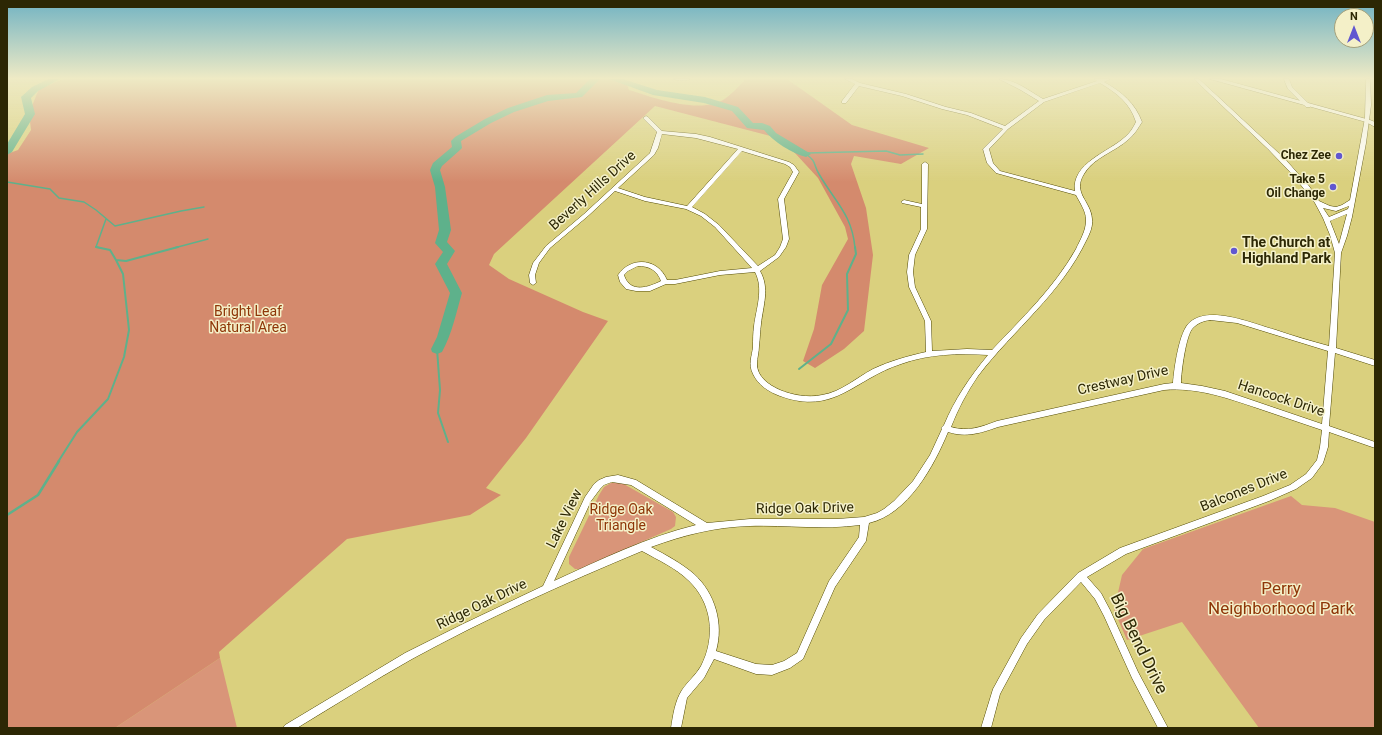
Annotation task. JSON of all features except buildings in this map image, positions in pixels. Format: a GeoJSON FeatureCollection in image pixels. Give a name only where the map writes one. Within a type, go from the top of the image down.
{"type":"FeatureCollection","features":[{"type":"Feature","properties":{"kind":"main road"},"geometry":{"type":"LineString","coordinates":[[1337,113],[1375,123]]}},
{"type":"Feature","properties":{"kind":"street"},"geometry":{"type":"LineString","coordinates":[[966,113],[1006,128]]}},
{"type":"Feature","properties":{"kind":"street"},"geometry":{"type":"LineString","coordinates":[[1026,113],[1006,128],[986,149],[990,164],[994,169],[1003,174],[1078,194],[1077,184],[1082,173],[1091,164],[1125,141],[1136,130],[1139,122],[1136,113]]}},
{"type":"Feature","properties":{"kind":"street","name":"Balcones Drive"},"geometry":{"type":"LineString","coordinates":[[986,728],[996,692],[1024,641],[1041,617],[1081,576],[1122,551],[1266,499],[1293,487],[1309,476],[1320,461],[1324,447],[1332,350],[1338,253],[1336,241],[1328,220],[1301,179],[1232,113]]}},
{"type":"Feature","properties":{"kind":"street"},"geometry":{"type":"LineString","coordinates":[[1338,253],[1343,242],[1352,201],[1368,121],[1368,113]]}},
{"type":"Feature","properties":{"kind":"street"},"geometry":{"type":"LineString","coordinates":[[646,118],[660,132],[696,136],[741,149],[786,163],[795,169],[796,172],[781,199],[786,239],[777,256],[757,270],[720,273],[675,282],[665,282],[650,289],[636,289],[628,287],[623,282],[621,276],[624,269],[631,265],[650,265],[657,268],[665,282]]}},
{"type":"Feature","properties":{"kind":"street","name":"Beverly Hills Drive"},"geometry":{"type":"LineString","coordinates":[[533,283],[532,275],[542,253],[615,189],[652,154],[656,148],[660,132]]}},
{"type":"Feature","properties":{"kind":"street"},"geometry":{"type":"LineString","coordinates":[[688,208],[741,149]]}},
{"type":"Feature","properties":{"kind":"street"},"geometry":{"type":"LineString","coordinates":[[925,164],[924,229],[912,255],[910,272],[912,287],[928,321],[929,353]]}},
{"type":"Feature","properties":{"kind":"street"},"geometry":{"type":"LineString","coordinates":[[615,189],[647,200],[688,208],[709,219],[757,270],[761,280],[762,290],[756,327],[754,367],[758,378],[767,386],[779,393],[794,398],[813,399],[829,397],[843,392],[885,367],[908,358],[929,353],[970,350],[994,353]]}},
{"type":"Feature","properties":{"kind":"street","name":"Ridge Oak Drive"},"geometry":{"type":"LineString","coordinates":[[288,728],[424,648],[546,589],[643,547],[684,532],[705,526],[732,523],[832,523],[865,521],[881,516],[898,503],[921,477],[934,456],[945,428],[977,372],[1054,288],[1073,260],[1083,242],[1090,218],[1078,194]]}},
{"type":"Feature","properties":{"kind":"street"},"geometry":{"type":"LineString","coordinates":[[1318,203],[1335,210],[1345,207],[1352,201]]}},
{"type":"Feature","properties":{"kind":"street"},"geometry":{"type":"LineString","coordinates":[[904,202],[924,206]]}},
{"type":"Feature","properties":{"kind":"street"},"geometry":{"type":"LineString","coordinates":[[1328,220],[1350,210]]}},
{"type":"Feature","properties":{"kind":"street","name":"Crestway Drive"},"geometry":{"type":"LineString","coordinates":[[945,428],[956,432],[972,433],[997,424],[1178,385],[1177,372],[1187,330],[1194,322],[1206,318],[1220,318],[1237,321],[1375,363]]}},
{"type":"Feature","properties":{"kind":"street","name":"Hancock Drive"},"geometry":{"type":"LineString","coordinates":[[1178,385],[1203,388],[1225,394],[1375,445]]}},
{"type":"Feature","properties":{"kind":"street","name":"Lake View"},"geometry":{"type":"LineString","coordinates":[[546,589],[595,487],[610,478],[633,482],[705,526]]}},
{"type":"Feature","properties":{"kind":"street"},"geometry":{"type":"LineString","coordinates":[[712,654],[756,668],[772,670],[787,665],[800,656],[832,584],[863,538],[865,521]]}},
{"type":"Feature","properties":{"kind":"street"},"geometry":{"type":"LineString","coordinates":[[643,547],[682,571],[696,582],[708,600],[714,616],[716,633],[712,654],[703,672],[685,695],[678,711],[676,728]]}},
{"type":"Feature","properties":{"kind":"street","name":"Big Bend Drive"},"geometry":{"type":"LineString","coordinates":[[1081,576],[1098,596],[1135,675],[1163,728]]}},
{"type":"Feature","properties":{"kind":"green space","name":"Bright Leaf Natural Area"},"geometry":{"type":"Polygon","coordinates":[[[29,113],[647,113],[494,254],[489,265],[509,279],[583,312],[608,321],[526,438],[486,488],[501,495],[470,515],[347,539],[219,652],[220,658],[115,728],[7,728],[7,154],[18,150],[31,130],[29,113]]]}},
{"type":"Feature","properties":{"kind":"green space","name":"Bright Leaf Natural Area"},"geometry":{"type":"Polygon","coordinates":[[[683,113],[835,113],[852,125],[929,148],[901,164],[854,156],[851,164],[866,208],[873,255],[864,331],[844,349],[815,368],[803,361],[814,329],[822,285],[848,239],[845,227],[818,178],[782,139],[683,113]]]}},
{"type":"Feature","properties":{"kind":"green space","name":"Ridge Oak Triangle"},"geometry":{"type":"Polygon","coordinates":[[[611,483],[622,483],[673,512],[676,517],[675,526],[580,569],[575,569],[569,564],[569,557],[599,495],[604,487],[611,483]]]}},
{"type":"Feature","properties":{"kind":"green space","name":"Perry Neighborhood Park"},"geometry":{"type":"Polygon","coordinates":[[[1291,496],[1302,505],[1335,508],[1375,522],[1375,728],[1259,728],[1182,622],[1127,640],[1114,610],[1122,575],[1143,549],[1291,496]]]}},
{"type":"Feature","properties":{"kind":"green space"},"geometry":{"type":"Polygon","coordinates":[[[220,658],[237,728],[115,728],[220,658]]]}},
{"type":"Feature","properties":{"kind":"waterway"},"geometry":{"type":"LineString","coordinates":[[7,152],[30,113]]}},
{"type":"Feature","properties":{"kind":"waterway"},"geometry":{"type":"LineString","coordinates":[[437,349],[443,337],[456,293],[441,264],[449,251],[441,243],[445,230],[440,187],[435,170],[437,165],[457,148],[456,141],[458,139],[504,113]]}},
{"type":"Feature","properties":{"kind":"waterway"},"geometry":{"type":"LineString","coordinates":[[739,113],[750,126],[762,126],[767,128],[773,135],[798,151],[806,154]]}},
{"type":"Feature","properties":{"kind":"waterway"},"geometry":{"type":"LineString","coordinates":[[807,153],[886,151],[900,155],[923,154]]}},
{"type":"Feature","properties":{"kind":"waterway"},"geometry":{"type":"LineString","coordinates":[[806,154],[813,161],[817,171],[847,217],[855,248]]}},
{"type":"Feature","properties":{"kind":"waterway"},"geometry":{"type":"LineString","coordinates":[[7,182],[50,189],[59,198],[84,202],[115,226],[204,207]]}},
{"type":"Feature","properties":{"kind":"waterway"},"geometry":{"type":"LineString","coordinates":[[96,247],[106,219]]}},
{"type":"Feature","properties":{"kind":"waterway"},"geometry":{"type":"LineString","coordinates":[[174,248],[208,239]]}},
{"type":"Feature","properties":{"kind":"waterway"},"geometry":{"type":"LineString","coordinates":[[96,247],[101,248]]}},
{"type":"Feature","properties":{"kind":"waterway"},"geometry":{"type":"LineString","coordinates":[[96,247],[110,250],[116,260]]}},
{"type":"Feature","properties":{"kind":"waterway"},"geometry":{"type":"LineString","coordinates":[[116,260],[126,261],[178,247]]}},
{"type":"Feature","properties":{"kind":"waterway"},"geometry":{"type":"LineString","coordinates":[[799,369],[831,344],[848,310],[847,274],[856,254],[855,247]]}},
{"type":"Feature","properties":{"kind":"waterway"},"geometry":{"type":"LineString","coordinates":[[58,462],[77,432],[108,399],[124,357],[129,330],[123,274],[116,260]]}},
{"type":"Feature","properties":{"kind":"waterway"},"geometry":{"type":"LineString","coordinates":[[437,349],[440,390],[438,413],[448,442]]}},
{"type":"Feature","properties":{"kind":"waterway"},"geometry":{"type":"LineString","coordinates":[[7,515],[38,495],[59,461]]}},
{"type":"Feature","properties":{"kind":"place","name":"Chez Zee"},"geometry":{"type":"Point","coordinates":[1339,156]}},
{"type":"Feature","properties":{"kind":"place","name":"Take 5 Oil Change"},"geometry":{"type":"Point","coordinates":[1333,187]}},
{"type":"Feature","properties":{"kind":"place","name":"The Church at Highland Park"},"geometry":{"type":"Point","coordinates":[1234,251]}}]}
